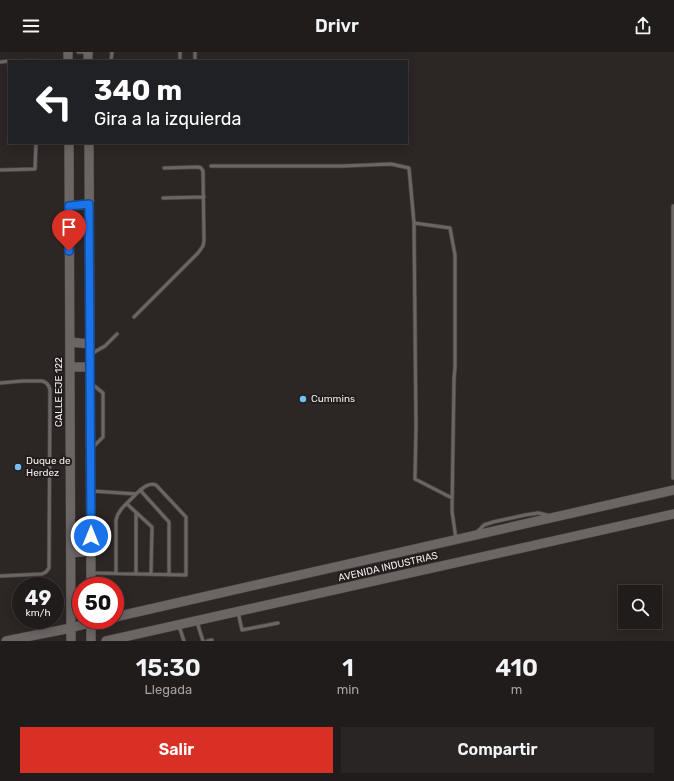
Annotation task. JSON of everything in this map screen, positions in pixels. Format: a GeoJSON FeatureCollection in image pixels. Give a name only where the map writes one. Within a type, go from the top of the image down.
{"type":"FeatureCollection","features":[{"type":"Feature","properties":{"kind":"main road","name":"CALLE EJE 122"},"geometry":{"type":"LineString","coordinates":[[68,144],[71,641]]}},
{"type":"Feature","properties":{"kind":"main road"},"geometry":{"type":"LineString","coordinates":[[89,144],[91,577]]}},
{"type":"Feature","properties":{"kind":"main road"},"geometry":{"type":"LineString","coordinates":[[69,206],[89,204]]}},
{"type":"Feature","properties":{"kind":"main road"},"geometry":{"type":"LineString","coordinates":[[70,342],[90,344]]}},
{"type":"Feature","properties":{"kind":"main road"},"geometry":{"type":"LineString","coordinates":[[70,367],[90,367]]}},
{"type":"Feature","properties":{"kind":"main road","name":"AVENIDA INDUSTRIAS"},"geometry":{"type":"LineString","coordinates":[[124,615],[674,490]]}},
{"type":"Feature","properties":{"kind":"main road","name":"AVENIDA INDUSTRIAS"},"geometry":{"type":"LineString","coordinates":[[106,641],[674,514]]}},
{"type":"Feature","properties":{"kind":"main road"},"geometry":{"type":"LineString","coordinates":[[71,553],[91,551]]}},
{"type":"Feature","properties":{"kind":"main road"},"geometry":{"type":"LineString","coordinates":[[6,641],[71,628]]}},
{"type":"Feature","properties":{"kind":"main road"},"geometry":{"type":"LineString","coordinates":[[91,641],[93,629]]}},
{"type":"Feature","properties":{"kind":"lane"},"geometry":{"type":"LineString","coordinates":[[78,52],[88,52]]}},
{"type":"Feature","properties":{"kind":"lane"},"geometry":{"type":"LineString","coordinates":[[0,170],[35,169],[36,144]]}},
{"type":"Feature","properties":{"kind":"lane"},"geometry":{"type":"LineString","coordinates":[[211,166],[343,166],[391,164],[409,168],[414,223],[416,426],[415,479],[452,498]]}},
{"type":"Feature","properties":{"kind":"lane"},"geometry":{"type":"LineString","coordinates":[[134,317],[201,250],[204,241],[203,170],[198,167],[164,168]]}},
{"type":"Feature","properties":{"kind":"lane"},"geometry":{"type":"LineString","coordinates":[[163,198],[204,197]]}},
{"type":"Feature","properties":{"kind":"lane"},"geometry":{"type":"LineString","coordinates":[[673,206],[674,478]]}},
{"type":"Feature","properties":{"kind":"lane"},"geometry":{"type":"LineString","coordinates":[[414,223],[450,228],[455,255],[455,367],[452,511],[456,540]]}},
{"type":"Feature","properties":{"kind":"lane"},"geometry":{"type":"LineString","coordinates":[[90,355],[104,346],[116,334]]}},
{"type":"Feature","properties":{"kind":"lane"},"geometry":{"type":"LineString","coordinates":[[0,383],[42,381],[47,383],[50,390],[50,422],[49,568],[42,574],[0,576]]}},
{"type":"Feature","properties":{"kind":"lane"},"geometry":{"type":"LineString","coordinates":[[90,382],[103,393],[103,437],[90,450]]}},
{"type":"Feature","properties":{"kind":"lane"},"geometry":{"type":"LineString","coordinates":[[91,573],[186,575],[186,516],[156,485],[147,485],[119,511],[116,520],[116,573]]}},
{"type":"Feature","properties":{"kind":"lane"},"geometry":{"type":"LineString","coordinates":[[140,490],[169,522],[169,575]]}},
{"type":"Feature","properties":{"kind":"lane"},"geometry":{"type":"LineString","coordinates":[[90,491],[136,494]]}},
{"type":"Feature","properties":{"kind":"lane"},"geometry":{"type":"LineString","coordinates":[[127,504],[152,527],[151,574]]}},
{"type":"Feature","properties":{"kind":"lane"},"geometry":{"type":"LineString","coordinates":[[136,512],[136,574]]}},
{"type":"Feature","properties":{"kind":"lane"},"geometry":{"type":"LineString","coordinates":[[238,612],[242,630],[278,623]]}},
{"type":"Feature","properties":{"kind":"lane"},"geometry":{"type":"LineString","coordinates":[[196,621],[203,641]]}},
{"type":"Feature","properties":{"kind":"lane"},"geometry":{"type":"LineString","coordinates":[[179,625],[184,641]]}},
{"type":"Feature","properties":{"kind":"lane"},"geometry":{"type":"LineString","coordinates":[[207,641],[212,641]]}},
{"type":"Feature","properties":{"kind":"place","name":"Cummins"},"geometry":{"type":"Point","coordinates":[303,399]}},
{"type":"Feature","properties":{"kind":"place","name":"Duque de Herdez"},"geometry":{"type":"Point","coordinates":[18,467]}},
{"type":"Feature","properties":{"kind":"route"},"geometry":{"type":"LineString","coordinates":[[69,251],[69,206],[89,204],[91,536]]}}]}
